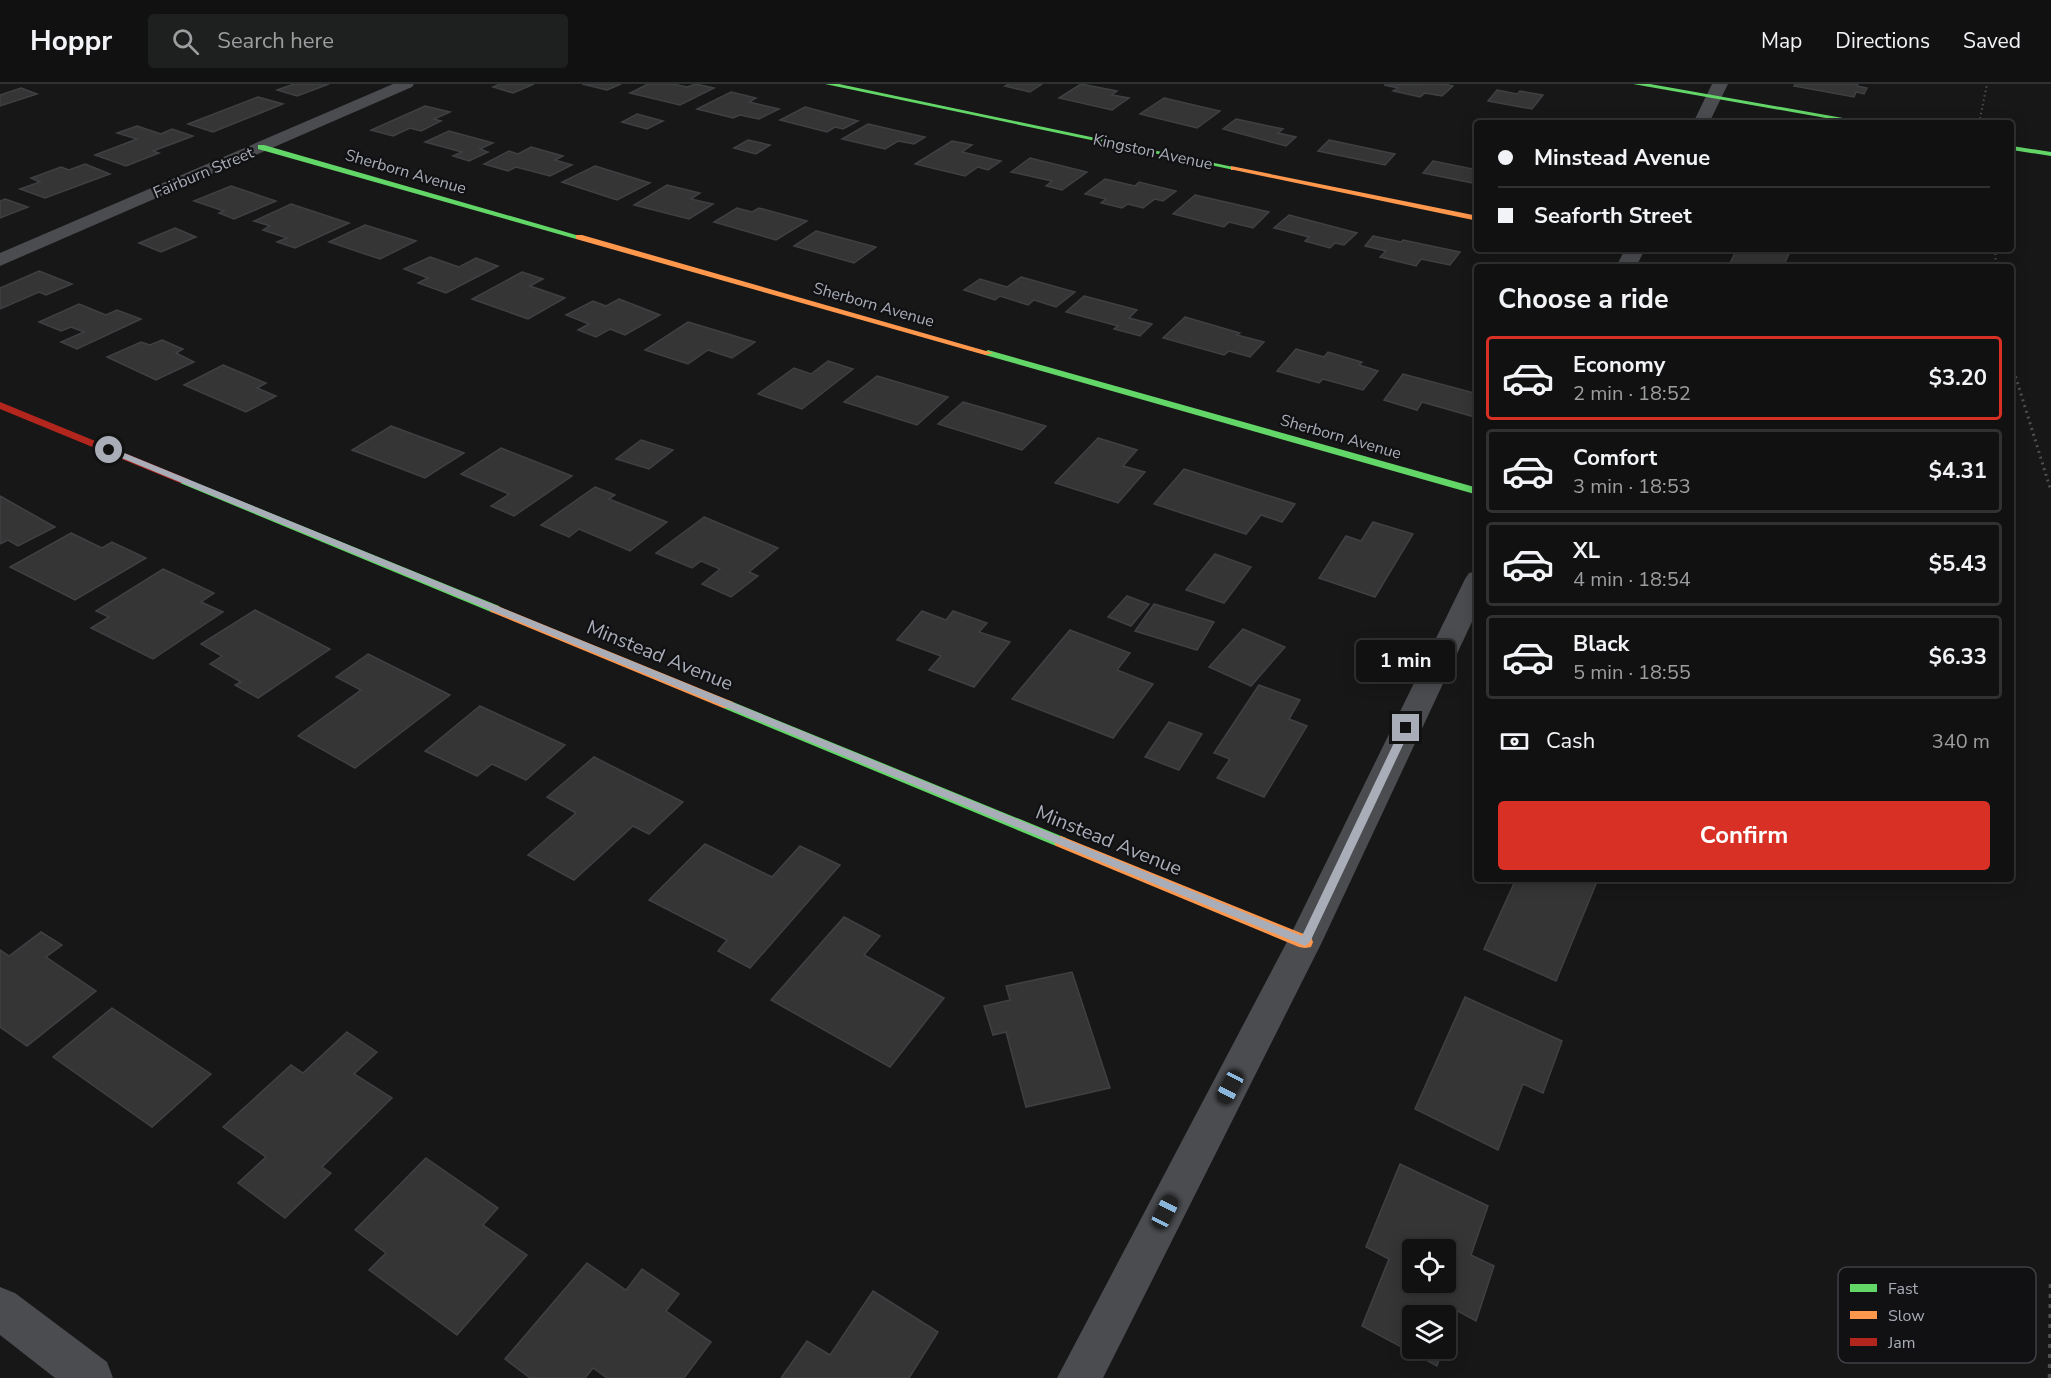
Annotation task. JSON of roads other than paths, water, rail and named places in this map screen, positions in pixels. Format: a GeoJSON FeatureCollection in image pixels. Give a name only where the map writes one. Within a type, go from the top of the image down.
{"type":"FeatureCollection","features":[{"type":"Feature","properties":{"kind":"street","name":"Fairburn Street"},"geometry":{"type":"LineString","coordinates":[[0,260],[406,84]]}},
{"type":"Feature","properties":{"kind":"street","name":"Kingston Avenue"},"geometry":{"type":"LineString","coordinates":[[829,84],[1474,218]]}},
{"type":"Feature","properties":{"kind":"street"},"geometry":{"type":"LineString","coordinates":[[1637,84],[1717,91],[1852,120]]}},
{"type":"Feature","properties":{"kind":"street"},"geometry":{"type":"LineString","coordinates":[[1702,120],[1717,91]]}},
{"type":"Feature","properties":{"kind":"street","name":"Sherborn Avenue"},"geometry":{"type":"LineString","coordinates":[[261,147],[1474,491]]}},
{"type":"Feature","properties":{"kind":"street"},"geometry":{"type":"LineString","coordinates":[[2014,148],[2051,154]]}},
{"type":"Feature","properties":{"kind":"street","name":"Minstead Avenue"},"geometry":{"type":"LineString","coordinates":[[0,405],[1305,942]]}},
{"type":"Feature","properties":{"kind":"street"},"geometry":{"type":"LineString","coordinates":[[1079,1378],[1305,942],[1474,587]]}},
{"type":"Feature","properties":{"kind":"street"},"geometry":{"type":"LineString","coordinates":[[0,1308],[91,1378]]}}]}
